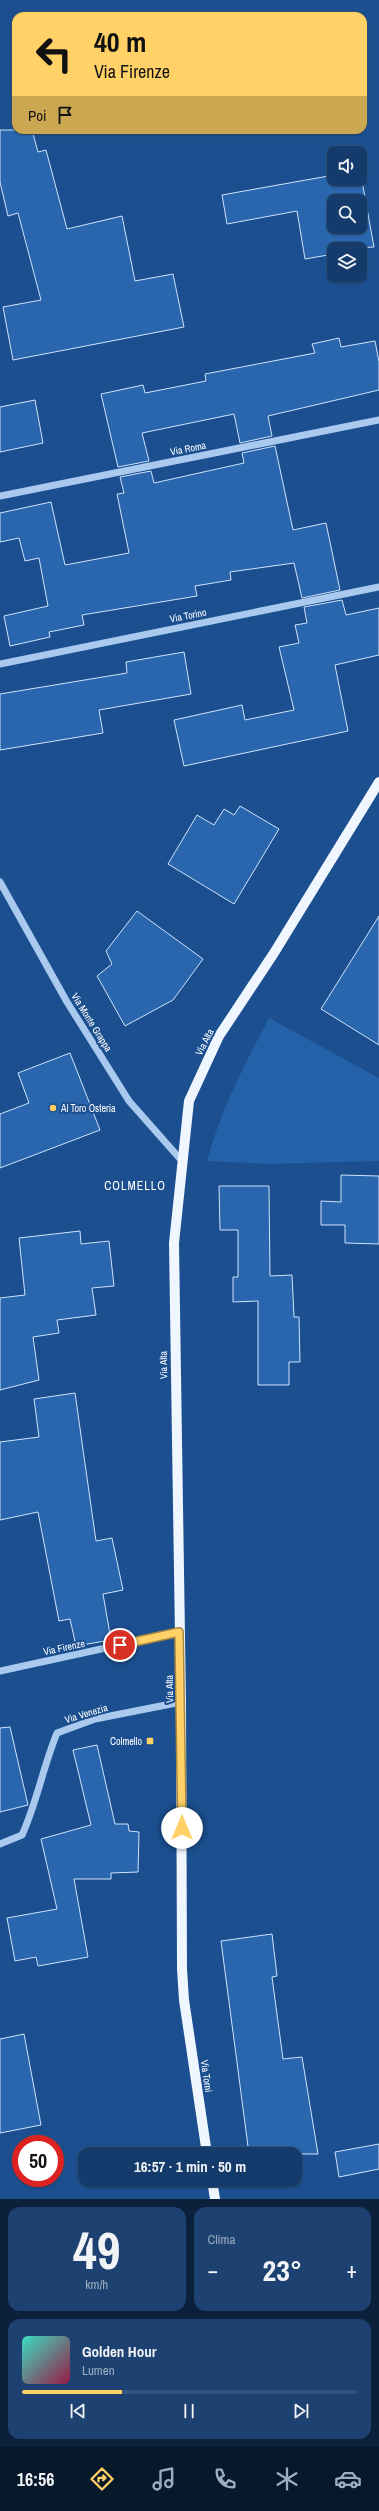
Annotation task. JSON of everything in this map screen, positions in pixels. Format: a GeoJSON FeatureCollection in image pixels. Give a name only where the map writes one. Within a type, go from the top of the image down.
{"type":"FeatureCollection","features":[{"type":"Feature","properties":{"kind":"main road","name":"Via Alta"},"geometry":{"type":"LineString","coordinates":[[184,2000],[182,1969],[181,1702],[174,1243],[189,1101],[219,1036],[274,953],[379,782]]}},
{"type":"Feature","properties":{"kind":"main road","name":"Via Torni"},"geometry":{"type":"LineString","coordinates":[[184,2000],[206,2147]]}},
{"type":"Feature","properties":{"kind":"main road"},"geometry":{"type":"LineString","coordinates":[[213,2187],[215,2199]]}},
{"type":"Feature","properties":{"kind":"street","name":"Via Roma"},"geometry":{"type":"LineString","coordinates":[[0,496],[379,420]]}},
{"type":"Feature","properties":{"kind":"street","name":"Via Torino"},"geometry":{"type":"LineString","coordinates":[[0,664],[379,587]]}},
{"type":"Feature","properties":{"kind":"street","name":"Via Monte Grappa"},"geometry":{"type":"LineString","coordinates":[[0,882],[67,1002],[129,1101],[182,1161]]}},
{"type":"Feature","properties":{"kind":"street","name":"Via Firenze"},"geometry":{"type":"LineString","coordinates":[[0,1670],[179,1632]]}},
{"type":"Feature","properties":{"kind":"street","name":"Via Venezia"},"geometry":{"type":"LineString","coordinates":[[0,1844],[22,1835],[34,1807],[47,1758],[57,1733],[95,1719],[181,1702]]}},
{"type":"Feature","properties":{"kind":"shaded area"},"geometry":{"type":"Polygon","coordinates":[[[269,1018],[379,1078],[379,1161],[269,1164],[207,1161],[226,1105],[269,1018]]]}},
{"type":"Feature","properties":{"kind":"building"},"geometry":{"type":"Polygon","coordinates":[[[0,130],[12,130],[12,134],[33,134],[38,152],[46,150],[67,229],[122,216],[135,281],[173,274],[184,327],[13,360],[3,307],[41,300],[18,213],[8,216],[0,182],[0,130]]]}},
{"type":"Feature","properties":{"kind":"building"},"geometry":{"type":"Polygon","coordinates":[[[327,176],[327,186],[363,186],[364,194],[327,194],[327,234],[367,234],[367,208],[374,247],[367,247],[367,242],[327,242],[327,255],[305,259],[297,211],[227,224],[222,195],[327,176]]]}},
{"type":"Feature","properties":{"kind":"building"},"geometry":{"type":"Polygon","coordinates":[[[339,338],[341,347],[375,341],[379,362],[379,390],[268,416],[272,436],[240,443],[234,414],[142,433],[149,461],[118,467],[101,394],[143,385],[145,393],[206,381],[205,374],[315,353],[312,344],[339,338]]]}},
{"type":"Feature","properties":{"kind":"building"},"geometry":{"type":"Polygon","coordinates":[[[35,400],[43,443],[0,452],[0,407],[35,400]]]}},
{"type":"Feature","properties":{"kind":"building"},"geometry":{"type":"Polygon","coordinates":[[[275,446],[293,530],[326,523],[340,590],[302,598],[294,563],[230,572],[231,580],[195,586],[197,596],[82,615],[84,625],[49,632],[50,637],[10,646],[4,616],[48,606],[39,558],[25,561],[19,538],[0,542],[0,513],[51,502],[65,565],[129,553],[117,494],[124,493],[120,477],[151,471],[154,483],[244,463],[242,453],[275,446]]]}},
{"type":"Feature","properties":{"kind":"building"},"geometry":{"type":"Polygon","coordinates":[[[342,600],[346,615],[379,608],[379,655],[335,665],[348,731],[184,766],[174,720],[242,705],[245,720],[294,710],[279,647],[299,643],[295,625],[307,623],[304,607],[342,600]]]}},
{"type":"Feature","properties":{"kind":"building"},"geometry":{"type":"Polygon","coordinates":[[[184,652],[191,694],[99,710],[103,733],[0,750],[0,694],[127,673],[126,662],[184,652]]]}},
{"type":"Feature","properties":{"kind":"building"},"geometry":{"type":"Polygon","coordinates":[[[240,806],[279,829],[234,904],[168,864],[197,815],[214,825],[224,809],[234,815],[240,806]]]}},
{"type":"Feature","properties":{"kind":"building"},"geometry":{"type":"Polygon","coordinates":[[[137,911],[203,959],[173,1000],[125,1026],[97,976],[112,964],[106,951],[137,911]]]}},
{"type":"Feature","properties":{"kind":"building"},"geometry":{"type":"Polygon","coordinates":[[[379,916],[379,1045],[321,1009],[379,916]]]}},
{"type":"Feature","properties":{"kind":"building","name":"Al Toro Osteria"},"geometry":{"type":"Polygon","coordinates":[[[70,1053],[100,1130],[0,1168],[0,1114],[29,1103],[18,1073],[70,1053]]]}},
{"type":"Feature","properties":{"kind":"building"},"geometry":{"type":"Polygon","coordinates":[[[341,1175],[379,1176],[379,1244],[345,1243],[345,1225],[321,1225],[321,1201],[341,1202],[341,1175]]]}},
{"type":"Feature","properties":{"kind":"building"},"geometry":{"type":"Polygon","coordinates":[[[219,1186],[269,1186],[270,1276],[292,1275],[294,1317],[299,1317],[300,1362],[289,1362],[289,1385],[258,1385],[258,1301],[233,1302],[233,1277],[238,1277],[238,1230],[220,1230],[219,1186]]]}},
{"type":"Feature","properties":{"kind":"building"},"geometry":{"type":"Polygon","coordinates":[[[80,1231],[81,1244],[109,1241],[114,1286],[92,1288],[96,1315],[57,1320],[59,1333],[33,1337],[39,1380],[0,1390],[0,1298],[25,1295],[19,1238],[80,1231]]]}},
{"type":"Feature","properties":{"kind":"building"},"geometry":{"type":"Polygon","coordinates":[[[75,1393],[96,1541],[112,1538],[123,1590],[103,1594],[111,1640],[76,1646],[70,1619],[59,1621],[38,1512],[0,1520],[0,1442],[39,1437],[34,1399],[75,1393]]]}},
{"type":"Feature","properties":{"kind":"building"},"geometry":{"type":"Polygon","coordinates":[[[10,1727],[28,1805],[0,1812],[0,1728],[10,1727]]]}},
{"type":"Feature","properties":{"kind":"building"},"geometry":{"type":"Polygon","coordinates":[[[97,1745],[115,1824],[128,1824],[129,1831],[139,1832],[138,1872],[111,1873],[111,1879],[74,1879],[88,1957],[38,1966],[36,1957],[15,1961],[7,1918],[57,1909],[41,1839],[91,1825],[73,1750],[97,1745]]]}},
{"type":"Feature","properties":{"kind":"building"},"geometry":{"type":"Polygon","coordinates":[[[272,1934],[277,1976],[272,1977],[283,2059],[302,2057],[318,2154],[302,2154],[302,2147],[248,2147],[221,1941],[272,1934]]]}},
{"type":"Feature","properties":{"kind":"building"},"geometry":{"type":"Polygon","coordinates":[[[24,2034],[41,2125],[0,2133],[0,2039],[24,2034]]]}},
{"type":"Feature","properties":{"kind":"building"},"geometry":{"type":"Polygon","coordinates":[[[379,2144],[379,2169],[339,2177],[335,2152],[379,2144]]]}},
{"type":"Feature","properties":{"kind":"place","name":"Al Toro Osteria"},"geometry":{"type":"Point","coordinates":[53,1108]}},
{"type":"Feature","properties":{"kind":"place","name":"Colmello"},"geometry":{"type":"Point","coordinates":[150,1741]}},
{"type":"Feature","properties":{"kind":"district","name":"COLMELLO"},"geometry":{"type":"Point","coordinates":[135,1186]}},
{"type":"Feature","properties":{"kind":"route"},"geometry":{"type":"LineString","coordinates":[[120,1645],[179,1632],[182,1828]]}}]}
